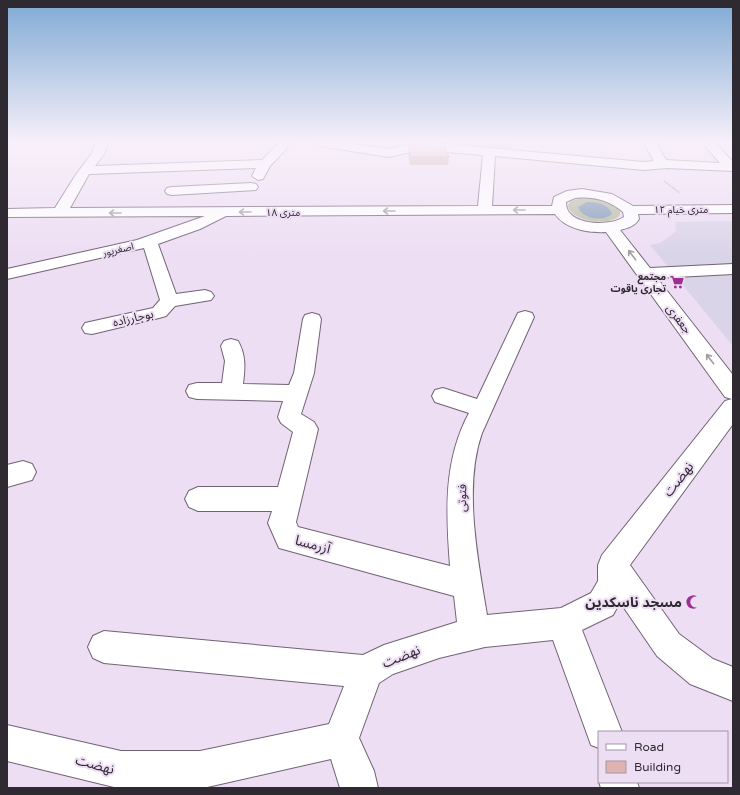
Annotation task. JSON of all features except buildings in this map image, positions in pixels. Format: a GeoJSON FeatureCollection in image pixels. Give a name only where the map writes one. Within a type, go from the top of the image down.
{"type":"FeatureCollection","features":[{"type":"Feature","properties":{"kind":"street"},"geometry":{"type":"LineString","coordinates":[[60,213],[80,180]]}},
{"type":"Feature","properties":{"kind":"street"},"geometry":{"type":"LineString","coordinates":[[172,191],[248,191],[255,180]]}},
{"type":"Feature","properties":{"kind":"street"},"geometry":{"type":"LineString","coordinates":[[485,211],[487,180]]}},
{"type":"Feature","properties":{"kind":"street"},"geometry":{"type":"LineString","coordinates":[[578,187],[615,199],[630,210],[632,219],[628,224],[611,228],[601,228],[579,224],[570,220],[558,210],[557,205],[559,200],[572,194],[578,187]]}},
{"type":"Feature","properties":{"kind":"street","name":"۱۲ متری خیام"},"geometry":{"type":"LineString","coordinates":[[630,210],[733,209]]}},
{"type":"Feature","properties":{"kind":"street","name":"۱۸ متری"},"geometry":{"type":"LineString","coordinates":[[7,213],[558,210]]}},
{"type":"Feature","properties":{"kind":"street","name":"اصغرپور"},"geometry":{"type":"LineString","coordinates":[[7,274],[150,242],[190,229],[225,213]]}},
{"type":"Feature","properties":{"kind":"street","name":"جعفری"},"geometry":{"type":"LineString","coordinates":[[611,228],[733,391]]}},
{"type":"Feature","properties":{"kind":"street","name":"بوجارزاده"},"geometry":{"type":"LineString","coordinates":[[150,242],[169,301]]}},
{"type":"Feature","properties":{"kind":"street"},"geometry":{"type":"LineString","coordinates":[[645,273],[733,269]]}},
{"type":"Feature","properties":{"kind":"street","name":"بوجارزاده"},"geometry":{"type":"LineString","coordinates":[[92,328],[159,312],[169,301],[205,296]]}},
{"type":"Feature","properties":{"kind":"street","name":"فتوتی"},"geometry":{"type":"LineString","coordinates":[[474,633],[463,557],[461,491],[465,452],[472,427],[482,410],[526,316]]}},
{"type":"Feature","properties":{"kind":"street"},"geometry":{"type":"LineString","coordinates":[[197,391],[232,391],[293,405],[304,373],[312,319]]}},
{"type":"Feature","properties":{"kind":"street"},"geometry":{"type":"LineString","coordinates":[[231,346],[235,361],[232,391]]}},
{"type":"Feature","properties":{"kind":"street"},"geometry":{"type":"LineString","coordinates":[[443,396],[482,410]]}},
{"type":"Feature","properties":{"kind":"street","name":"آزرمسا"},"geometry":{"type":"LineString","coordinates":[[293,405],[306,429],[282,523],[289,538],[467,585]]}},
{"type":"Feature","properties":{"kind":"street","name":"نهضت"},"geometry":{"type":"LineString","coordinates":[[366,672],[384,661],[425,646],[474,633],[563,623],[602,604],[608,595],[613,580],[612,565],[733,407]]}},
{"type":"Feature","properties":{"kind":"street"},"geometry":{"type":"LineString","coordinates":[[198,499],[288,499]]}},
{"type":"Feature","properties":{"kind":"street"},"geometry":{"type":"LineString","coordinates":[[612,565],[668,644],[702,672],[733,684]]}},
{"type":"Feature","properties":{"kind":"street"},"geometry":{"type":"LineString","coordinates":[[563,623],[604,731]]}},
{"type":"Feature","properties":{"kind":"street"},"geometry":{"type":"LineString","coordinates":[[104,646],[366,672],[340,739],[355,772],[359,788]]}},
{"type":"Feature","properties":{"kind":"street","name":"نهضت"},"geometry":{"type":"LineString","coordinates":[[7,742],[118,779],[200,770],[340,739]]}},
{"type":"Feature","properties":{"kind":"path"},"geometry":{"type":"LineString","coordinates":[[663,180],[703,209]]}},
{"type":"Feature","properties":{"kind":"shaded area"},"geometry":{"type":"Polygon","coordinates":[[[733,221],[733,346],[650,245],[660,243],[676,231],[675,222],[733,221]]]}},
{"type":"Feature","properties":{"kind":"green space"},"geometry":{"type":"Polygon","coordinates":[[[581,198],[592,198],[607,201],[620,211],[620,215],[615,219],[600,222],[583,219],[570,211],[568,205],[571,201],[581,198]]]}},
{"type":"Feature","properties":{"kind":"water"},"geometry":{"type":"Polygon","coordinates":[[[587,202],[598,203],[605,206],[612,214],[603,218],[588,217],[580,211],[578,207],[587,202]]]}},
{"type":"Feature","properties":{"kind":"place","name":"مجتمع تجاری یاقوت"},"geometry":{"type":"Point","coordinates":[677,282]}},
{"type":"Feature","properties":{"kind":"place","name":"مسجد ناسکدین"},"geometry":{"type":"Point","coordinates":[693,602]}}]}
